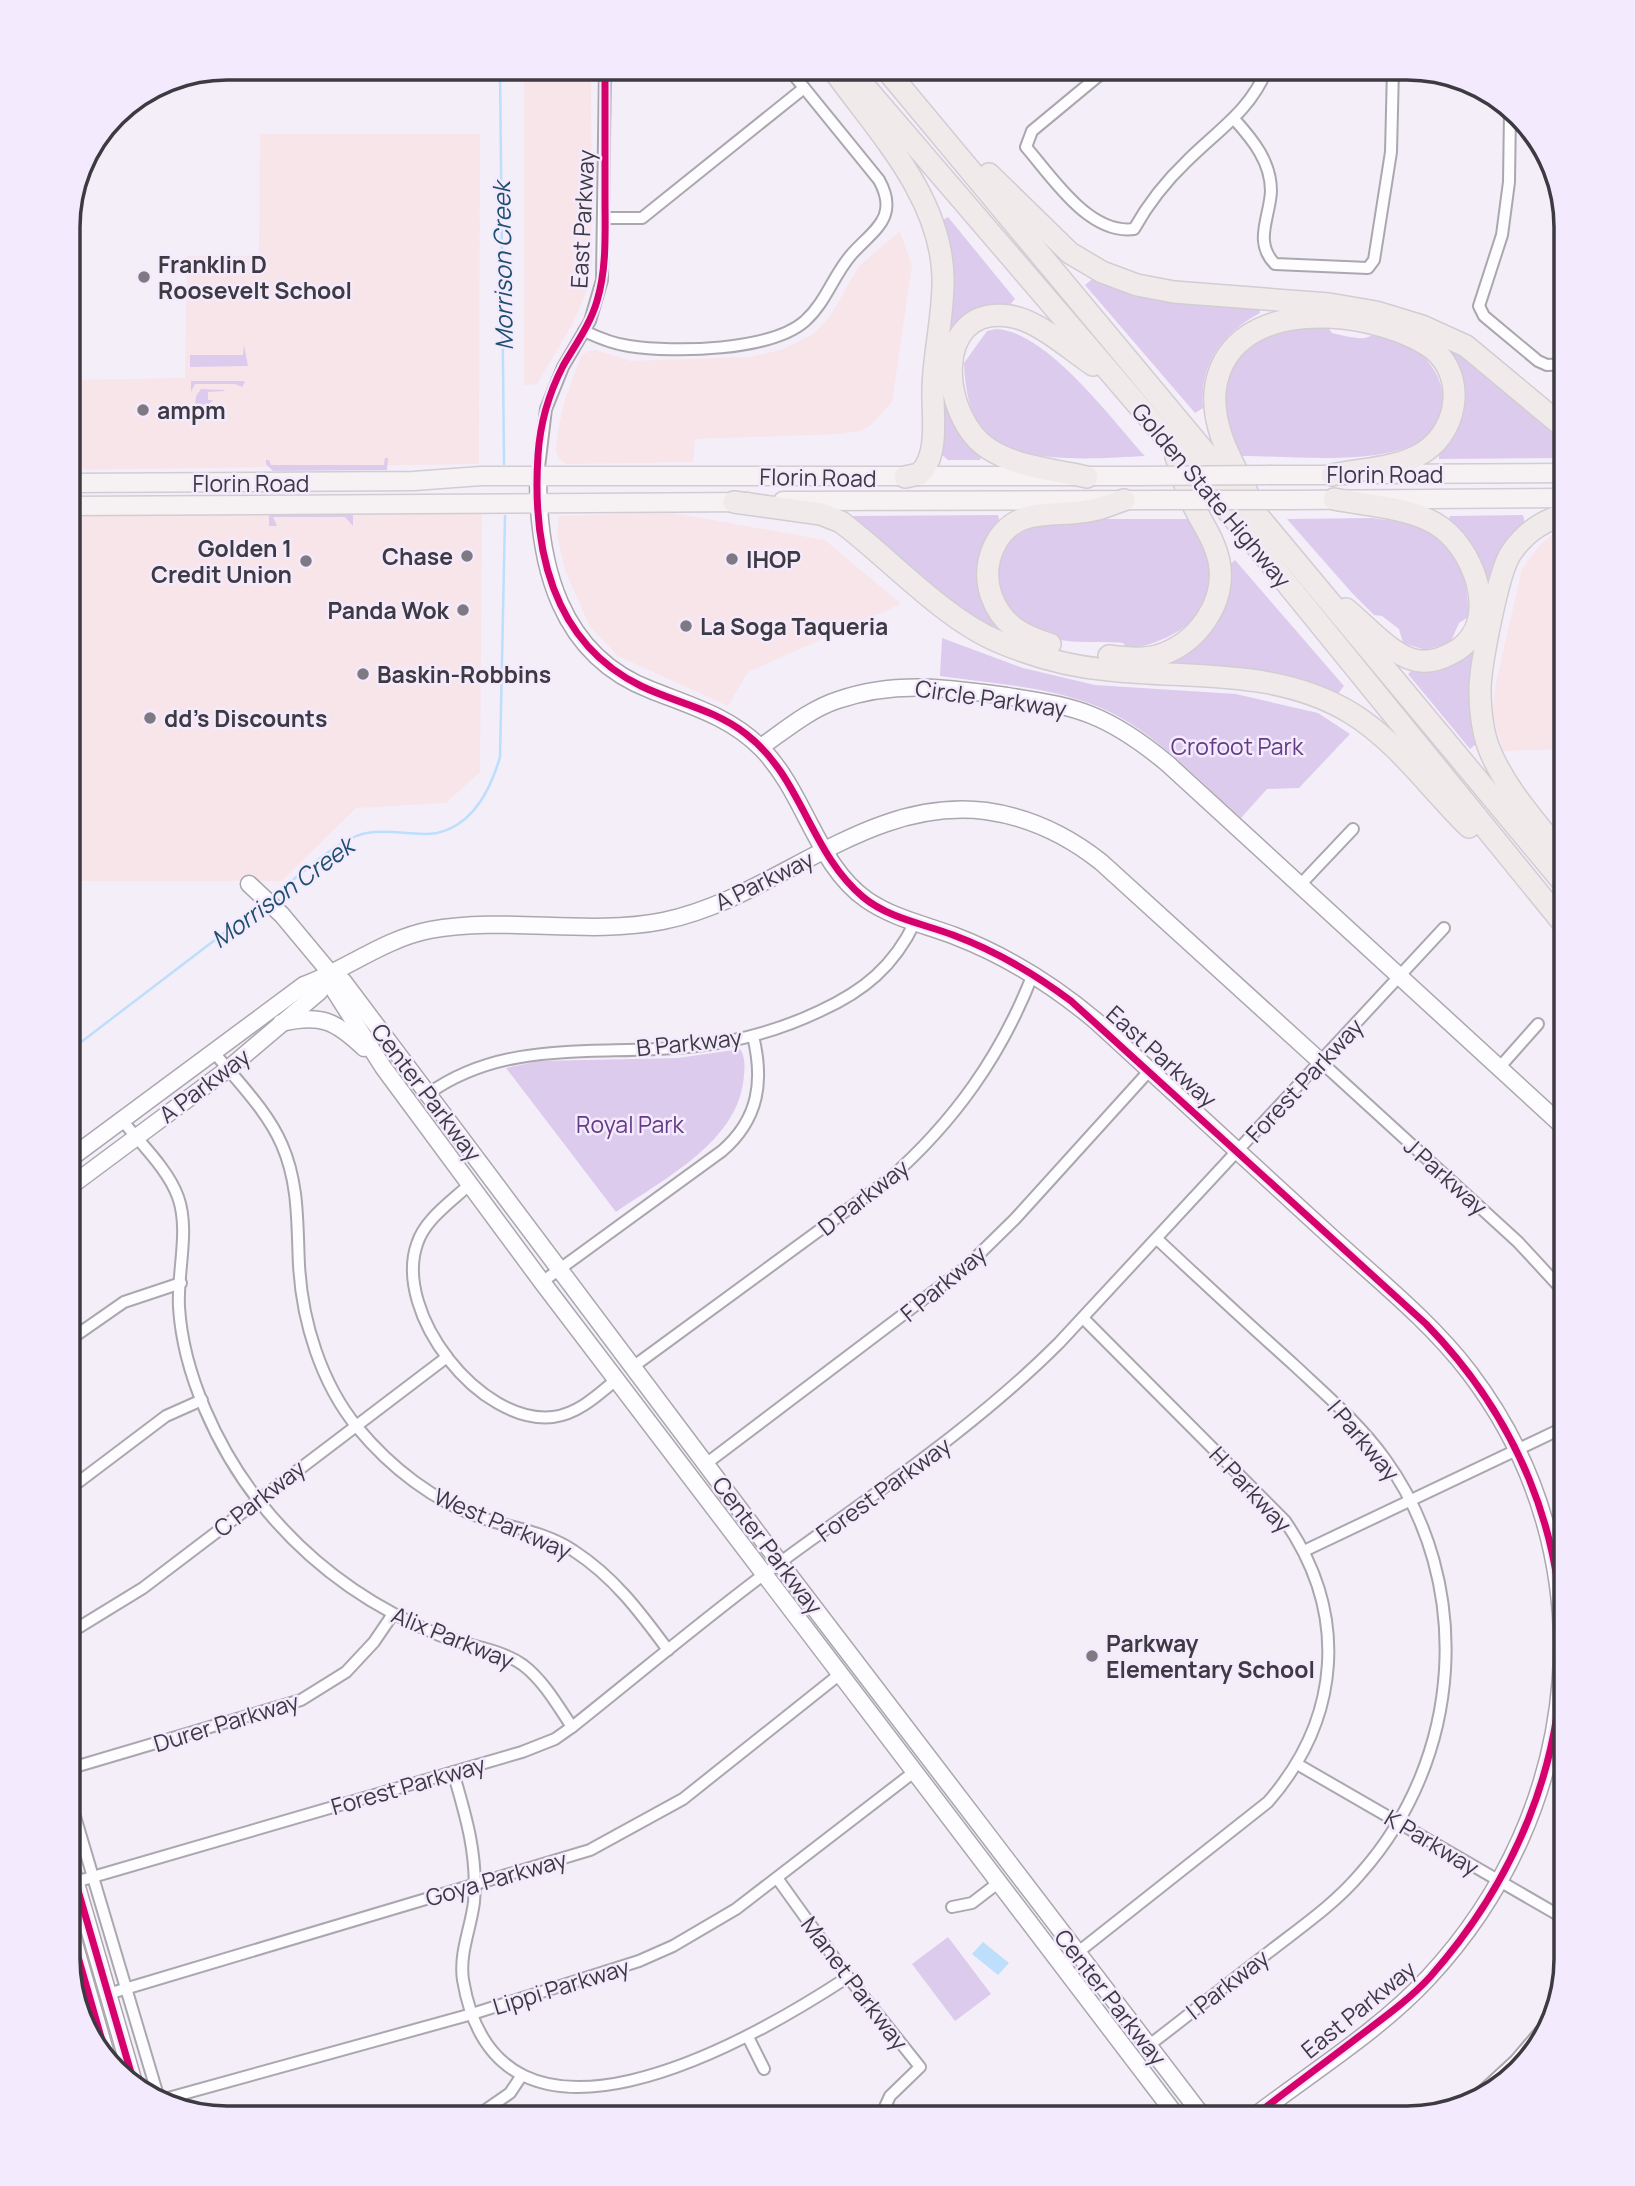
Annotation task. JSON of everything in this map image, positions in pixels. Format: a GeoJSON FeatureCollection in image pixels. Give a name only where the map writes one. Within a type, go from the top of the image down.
{"type":"FeatureCollection","features":[{"type":"Feature","properties":{"kind":"highway"},"geometry":{"type":"LineString","coordinates":[[841,81],[929,207],[939,239],[943,307],[934,362],[932,458],[919,474],[905,477]]}},
{"type":"Feature","properties":{"kind":"highway","name":"Golden State Highway"},"geometry":{"type":"LineString","coordinates":[[860,81],[1216,497],[1554,913]]}},
{"type":"Feature","properties":{"kind":"highway","name":"Golden State Highway"},"geometry":{"type":"LineString","coordinates":[[897,81],[1554,871]]}},
{"type":"Feature","properties":{"kind":"highway"},"geometry":{"type":"LineString","coordinates":[[899,81],[1042,229],[1070,253],[1102,272],[1137,285],[1174,292],[1329,303],[1376,312],[1422,326],[1465,346],[1554,419]]}},
{"type":"Feature","properties":{"kind":"highway"},"geometry":{"type":"LineString","coordinates":[[1087,477],[1008,460],[987,448],[969,431],[952,392],[950,376],[954,348],[972,324],[985,317],[1011,316],[1028,323],[1115,380]]}},
{"type":"Feature","properties":{"kind":"highway"},"geometry":{"type":"LineString","coordinates":[[1259,519],[1222,439],[1215,416],[1215,391],[1222,367],[1236,346],[1255,330],[1277,320],[1302,317],[1345,320],[1387,329],[1427,345],[1442,360],[1452,379],[1455,400],[1451,421],[1440,439],[1423,453],[1403,460],[1332,475]]}},
{"type":"Feature","properties":{"kind":"highway"},"geometry":{"type":"LineString","coordinates":[[1124,500],[1092,511],[1026,518],[1003,534],[989,556],[986,581],[994,604],[1007,624],[1027,638],[1078,652],[1131,659],[1155,657],[1178,648],[1198,632],[1216,600],[1220,563],[1213,540],[1190,498],[1175,451]]}},
{"type":"Feature","properties":{"kind":"highway"},"geometry":{"type":"LineString","coordinates":[[1304,573],[1399,654],[1415,660],[1439,660],[1458,651],[1472,636],[1479,616],[1480,591],[1473,567],[1461,545],[1441,527],[1419,516],[1334,499]]}},
{"type":"Feature","properties":{"kind":"highway"},"geometry":{"type":"LineString","coordinates":[[734,502],[821,514],[841,522],[962,620],[994,640],[1034,655],[1106,670],[1249,679],[1283,685],[1330,701],[1371,726],[1391,744],[1543,900]]}},
{"type":"Feature","properties":{"kind":"highway"},"geometry":{"type":"LineString","coordinates":[[1554,518],[1526,534],[1509,555],[1500,581],[1480,685],[1481,717],[1486,738],[1502,778],[1554,844]]}},
{"type":"Feature","properties":{"kind":"main road","name":"Florin Road"},"geometry":{"type":"LineString","coordinates":[[81,483],[406,482],[481,476],[1087,477],[1554,473]]}},
{"type":"Feature","properties":{"kind":"main road","name":"Florin Road"},"geometry":{"type":"LineString","coordinates":[[81,506],[1554,498]]}},
{"type":"Feature","properties":{"kind":"street","name":"East Parkway"},"geometry":{"type":"LineString","coordinates":[[605,81],[602,280],[584,331],[563,367],[546,410],[538,476],[538,502],[548,577],[562,612],[582,642],[626,678],[708,711],[747,734],[761,747],[797,794],[825,851],[846,881],[866,900],[984,948],[1034,974],[1071,1000],[1448,1347],[1487,1396],[1517,1449],[1537,1495],[1551,1540],[1554,1560]]}},
{"type":"Feature","properties":{"kind":"street"},"geometry":{"type":"LineString","coordinates":[[584,331],[609,341],[641,347],[745,345],[767,341],[796,328],[815,312],[848,258],[883,222],[887,214],[887,202],[879,180],[798,81]]}},
{"type":"Feature","properties":{"kind":"street"},"geometry":{"type":"LineString","coordinates":[[1092,81],[1032,131],[1026,147],[1087,212],[1121,230],[1134,229],[1170,178],[1235,120],[1251,100],[1261,81]]}},
{"type":"Feature","properties":{"kind":"street"},"geometry":{"type":"LineString","coordinates":[[1235,120],[1258,149],[1269,179],[1269,205],[1262,232],[1269,257],[1275,264],[1368,268],[1374,260],[1391,152],[1394,81]]}},
{"type":"Feature","properties":{"kind":"street","name":"East Parkway"},"geometry":{"type":"LineString","coordinates":[[605,218],[642,218],[804,88]]}},
{"type":"Feature","properties":{"kind":"street"},"geometry":{"type":"LineString","coordinates":[[1510,123],[1508,182],[1502,235],[1479,306],[1485,316],[1538,360],[1554,365]]}},
{"type":"Feature","properties":{"kind":"street","name":"Circle Parkway"},"geometry":{"type":"LineString","coordinates":[[761,747],[812,712],[835,701],[885,687],[945,687],[1064,706],[1092,715],[1146,745],[1554,1118]]}},
{"type":"Feature","properties":{"kind":"street","name":"A Parkway"},"geometry":{"type":"LineString","coordinates":[[81,1150],[304,985],[332,975],[386,944],[431,930],[482,925],[607,926],[661,921],[713,906],[874,826],[930,811],[987,811],[1042,826],[1073,841],[1101,862],[1321,1062]]}},
{"type":"Feature","properties":{"kind":"street"},"geometry":{"type":"LineString","coordinates":[[1300,886],[1353,829]]}},
{"type":"Feature","properties":{"kind":"street","name":"Center Parkway"},"geometry":{"type":"LineString","coordinates":[[249,884],[282,915],[332,975],[344,981],[780,1563],[1195,2106]]}},
{"type":"Feature","properties":{"kind":"street","name":"B Parkway"},"geometry":{"type":"LineString","coordinates":[[428,1094],[482,1067],[529,1054],[687,1047],[753,1035],[804,1018],[864,987],[892,961],[915,922]]}},
{"type":"Feature","properties":{"kind":"street","name":"Forest Parkway"},"geometry":{"type":"LineString","coordinates":[[81,1880],[545,1744],[572,1727],[764,1575],[958,1434],[1003,1396],[1083,1318],[1444,928]]}},
{"type":"Feature","properties":{"kind":"street","name":"D Parkway"},"geometry":{"type":"LineString","coordinates":[[634,1366],[888,1180],[912,1159],[976,1085],[1010,1030],[1034,974]]}},
{"type":"Feature","properties":{"kind":"street","name":"A Parkway"},"geometry":{"type":"LineString","coordinates":[[81,1178],[228,1069],[319,992],[332,975]]}},
{"type":"Feature","properties":{"kind":"street","name":"Center Parkway"},"geometry":{"type":"LineString","coordinates":[[332,975],[334,990],[383,1067],[541,1282],[1169,2106]]}},
{"type":"Feature","properties":{"kind":"street"},"geometry":{"type":"LineString","coordinates":[[281,1023],[302,1018],[331,1022],[345,1029],[383,1067]]}},
{"type":"Feature","properties":{"kind":"street"},"geometry":{"type":"LineString","coordinates":[[1499,1068],[1538,1024]]}},
{"type":"Feature","properties":{"kind":"street"},"geometry":{"type":"LineString","coordinates":[[541,1282],[722,1151],[739,1135],[751,1115],[759,1093],[760,1069],[753,1035]]}},
{"type":"Feature","properties":{"kind":"street","name":"West Parkway"},"geometry":{"type":"LineString","coordinates":[[213,1051],[269,1122],[282,1146],[298,1208],[301,1294],[311,1338],[330,1384],[355,1425],[402,1473],[439,1498],[480,1517],[543,1536],[574,1550],[625,1593],[668,1650]]}},
{"type":"Feature","properties":{"kind":"street","name":"J Parkway"},"geometry":{"type":"LineString","coordinates":[[1321,1062],[1518,1242],[1554,1281]]}},
{"type":"Feature","properties":{"kind":"street","name":"F Parkway"},"geometry":{"type":"LineString","coordinates":[[707,1463],[966,1267],[1016,1219],[1150,1070]]}},
{"type":"Feature","properties":{"kind":"street","name":"Alix Parkway"},"geometry":{"type":"LineString","coordinates":[[122,1120],[168,1179],[178,1198],[182,1218],[179,1307],[184,1335],[202,1399],[227,1453],[257,1499],[318,1564],[393,1614],[438,1634],[502,1654],[521,1664],[537,1677],[572,1727]]}},
{"type":"Feature","properties":{"kind":"street"},"geometry":{"type":"LineString","coordinates":[[470,1184],[429,1222],[414,1251],[413,1273],[421,1307],[429,1329],[447,1357],[472,1385],[491,1398],[518,1412],[540,1417],[572,1412],[617,1380]]}},
{"type":"Feature","properties":{"kind":"street","name":"I Parkway"},"geometry":{"type":"LineString","coordinates":[[1148,2046],[1343,1892],[1375,1858],[1399,1822],[1421,1779],[1436,1735],[1445,1690],[1447,1655],[1438,1574],[1410,1500],[1385,1460],[1356,1424],[1157,1239]]}},
{"type":"Feature","properties":{"kind":"street"},"geometry":{"type":"LineString","coordinates":[[81,1333],[124,1302],[181,1283]]}},
{"type":"Feature","properties":{"kind":"street","name":"H Parkway"},"geometry":{"type":"LineString","coordinates":[[1059,1964],[1252,1818],[1283,1785],[1308,1743],[1323,1700],[1329,1655],[1325,1611],[1304,1551],[1270,1504],[1083,1318]]}},
{"type":"Feature","properties":{"kind":"street","name":"C Parkway"},"geometry":{"type":"LineString","coordinates":[[81,1626],[143,1588],[447,1357]]}},
{"type":"Feature","properties":{"kind":"street"},"geometry":{"type":"LineString","coordinates":[[81,1480],[166,1416],[202,1399]]}},
{"type":"Feature","properties":{"kind":"street"},"geometry":{"type":"LineString","coordinates":[[1304,1551],[1554,1432]]}},
{"type":"Feature","properties":{"kind":"street","name":"Durer Parkway"},"geometry":{"type":"LineString","coordinates":[[81,1765],[301,1700],[346,1672],[374,1642],[393,1614]]}},
{"type":"Feature","properties":{"kind":"street","name":"Goya Parkway"},"geometry":{"type":"LineString","coordinates":[[108,1994],[590,1850],[653,1818],[698,1789],[840,1674]]}},
{"type":"Feature","properties":{"kind":"street","name":"East Parkway"},"geometry":{"type":"LineString","coordinates":[[1268,2106],[1421,1985],[1473,1922],[1499,1882],[1525,1830],[1546,1771],[1554,1738]]}},
{"type":"Feature","properties":{"kind":"street","name":"K Parkway"},"geometry":{"type":"LineString","coordinates":[[1297,1764],[1554,1913]]}},
{"type":"Feature","properties":{"kind":"street"},"geometry":{"type":"LineString","coordinates":[[453,1772],[472,1841],[475,1883],[462,1959],[463,1982],[472,2014],[492,2051],[522,2075],[560,2088],[601,2087],[667,2070],[748,2037],[848,1977]]}},
{"type":"Feature","properties":{"kind":"street","name":"Lippi Parkway"},"geometry":{"type":"LineString","coordinates":[[176,2096],[472,2014],[605,1974],[650,1956],[705,1929],[777,1878],[914,1772]]}},
{"type":"Feature","properties":{"kind":"street"},"geometry":{"type":"LineString","coordinates":[[81,1837],[156,2087]]}},
{"type":"Feature","properties":{"kind":"street","name":"Manet Parkway"},"geometry":{"type":"LineString","coordinates":[[777,1878],[848,1977],[920,2067],[890,2096],[885,2106]]}},
{"type":"Feature","properties":{"kind":"street"},"geometry":{"type":"LineString","coordinates":[[951,1907],[972,1903],[998,1883]]}},
{"type":"Feature","properties":{"kind":"street"},"geometry":{"type":"LineString","coordinates":[[81,1911],[129,2067]]}},
{"type":"Feature","properties":{"kind":"street"},"geometry":{"type":"LineString","coordinates":[[82,1969],[98,2027]]}},
{"type":"Feature","properties":{"kind":"street"},"geometry":{"type":"LineString","coordinates":[[748,2037],[764,2069]]}},
{"type":"Feature","properties":{"kind":"street"},"geometry":{"type":"LineString","coordinates":[[491,2106],[510,2093],[522,2075]]}},
{"type":"Feature","properties":{"kind":"shaded area"},"geometry":{"type":"Polygon","coordinates":[[[524,81],[591,81],[592,264],[589,285],[573,323],[537,384],[524,385],[524,81]]]}},
{"type":"Feature","properties":{"kind":"shaded area"},"geometry":{"type":"Polygon","coordinates":[[[260,134],[480,134],[479,464],[81,470],[81,380],[185,378],[187,256],[259,256],[260,134]]]}},
{"type":"Feature","properties":{"kind":"shaded area"},"geometry":{"type":"Polygon","coordinates":[[[900,231],[912,266],[892,402],[870,426],[860,431],[840,434],[695,439],[693,462],[567,464],[560,460],[556,452],[557,435],[564,403],[581,356],[588,351],[596,350],[631,361],[749,357],[781,350],[813,334],[829,318],[859,266],[900,231]]]}},
{"type":"Feature","properties":{"kind":"shaded area"},"geometry":{"type":"Polygon","coordinates":[[[667,512],[825,540],[901,604],[748,672],[728,706],[618,656],[590,627],[565,570],[557,534],[559,516],[667,512]]]}},
{"type":"Feature","properties":{"kind":"shaded area"},"geometry":{"type":"Polygon","coordinates":[[[482,513],[480,772],[446,803],[356,808],[282,881],[81,881],[81,514],[482,513]]]}},
{"type":"Feature","properties":{"kind":"shaded area"},"geometry":{"type":"Polygon","coordinates":[[[1554,534],[1554,749],[1503,751],[1493,716],[1495,687],[1522,569],[1540,545],[1554,534]]]}},
{"type":"Feature","properties":{"kind":"green space"},"geometry":{"type":"Polygon","coordinates":[[[948,217],[1015,299],[1008,307],[956,328],[949,324],[940,222],[948,217]]]}},
{"type":"Feature","properties":{"kind":"green space"},"geometry":{"type":"Polygon","coordinates":[[[1095,277],[1259,306],[1260,313],[1224,340],[1209,364],[1205,377],[1203,408],[1195,413],[1085,285],[1095,277]]]}},
{"type":"Feature","properties":{"kind":"green space"},"geometry":{"type":"Polygon","coordinates":[[[1326,325],[1332,333],[1348,337],[1377,335],[1390,338],[1420,354],[1432,367],[1440,382],[1442,413],[1435,427],[1423,439],[1406,448],[1367,456],[1241,456],[1222,417],[1227,375],[1237,355],[1271,329],[1326,325]]]}},
{"type":"Feature","properties":{"kind":"green space"},"geometry":{"type":"Polygon","coordinates":[[[996,329],[1016,334],[1057,361],[1097,401],[1145,456],[1039,456],[1000,445],[986,435],[972,410],[964,363],[987,331],[996,329]]]}},
{"type":"Feature","properties":{"kind":"green space"},"geometry":{"type":"Polygon","coordinates":[[[244,345],[248,366],[190,367],[190,355],[243,355],[244,345]]]}},
{"type":"Feature","properties":{"kind":"green space"},"geometry":{"type":"Polygon","coordinates":[[[1448,346],[1487,373],[1554,430],[1554,458],[1439,459],[1439,450],[1451,434],[1442,353],[1448,346]]]}},
{"type":"Feature","properties":{"kind":"green space"},"geometry":{"type":"Polygon","coordinates":[[[191,381],[245,382],[242,387],[235,384],[195,384],[191,392],[191,381]]]}},
{"type":"Feature","properties":{"kind":"green space"},"geometry":{"type":"Polygon","coordinates":[[[201,389],[225,391],[208,392],[208,400],[213,400],[208,405],[195,405],[196,396],[201,389]]]}},
{"type":"Feature","properties":{"kind":"green space"},"geometry":{"type":"Polygon","coordinates":[[[941,401],[946,401],[982,453],[980,460],[948,460],[941,454],[941,401]]]}},
{"type":"Feature","properties":{"kind":"green space"},"geometry":{"type":"Polygon","coordinates":[[[385,458],[388,458],[387,470],[273,471],[266,464],[266,460],[269,460],[271,465],[384,465],[385,458]]]}},
{"type":"Feature","properties":{"kind":"green space"},"geometry":{"type":"Polygon","coordinates":[[[269,514],[353,514],[353,526],[345,517],[273,517],[277,526],[269,526],[269,514]]]}},
{"type":"Feature","properties":{"kind":"green space"},"geometry":{"type":"Polygon","coordinates":[[[998,515],[1001,527],[991,539],[997,622],[993,630],[953,603],[854,525],[853,516],[998,515]]]}},
{"type":"Feature","properties":{"kind":"green space"},"geometry":{"type":"Polygon","coordinates":[[[1523,515],[1525,524],[1491,578],[1484,579],[1448,524],[1450,516],[1523,515]]]}},
{"type":"Feature","properties":{"kind":"green space"},"geometry":{"type":"Polygon","coordinates":[[[1372,518],[1429,530],[1450,549],[1463,575],[1468,617],[1459,623],[1450,643],[1425,650],[1403,643],[1399,629],[1382,616],[1374,615],[1287,519],[1372,518]]]}},
{"type":"Feature","properties":{"kind":"green space"},"geometry":{"type":"Polygon","coordinates":[[[1094,519],[1192,519],[1206,550],[1210,574],[1208,592],[1202,607],[1192,620],[1164,639],[1128,649],[1123,643],[1056,639],[1035,631],[1022,622],[1003,597],[998,583],[996,569],[999,556],[1007,544],[1021,533],[1038,526],[1094,519]]]}},
{"type":"Feature","properties":{"kind":"green space"},"geometry":{"type":"Polygon","coordinates":[[[1235,560],[1344,686],[1337,695],[1296,680],[1276,676],[1236,670],[1172,666],[1172,659],[1229,565],[1235,560]]]}},
{"type":"Feature","properties":{"kind":"green space","name":"Crofoot Park"},"geometry":{"type":"Polygon","coordinates":[[[942,638],[1023,668],[1095,685],[1236,694],[1318,713],[1350,734],[1299,788],[1267,789],[1241,818],[1164,748],[1130,723],[1093,704],[1050,692],[940,676],[942,638]]]}},
{"type":"Feature","properties":{"kind":"green space"},"geometry":{"type":"Polygon","coordinates":[[[1470,646],[1479,651],[1479,742],[1470,749],[1408,674],[1417,666],[1470,646]]]}},
{"type":"Feature","properties":{"kind":"green space","name":"Royal Park"},"geometry":{"type":"Polygon","coordinates":[[[740,1049],[744,1061],[744,1075],[739,1098],[729,1119],[715,1138],[677,1171],[616,1212],[506,1068],[539,1061],[678,1058],[740,1049]]]}},
{"type":"Feature","properties":{"kind":"green space"},"geometry":{"type":"Polygon","coordinates":[[[948,1937],[991,1994],[955,2021],[912,1964],[948,1937]]]}},
{"type":"Feature","properties":{"kind":"water"},"geometry":{"type":"Polygon","coordinates":[[[983,1942],[1009,1963],[998,1975],[972,1954],[983,1942]]]}},
{"type":"Feature","properties":{"kind":"waterway","name":"Morrison Creek"},"geometry":{"type":"LineString","coordinates":[[500,81],[504,464]]}},
{"type":"Feature","properties":{"kind":"waterway","name":"Morrison Creek"},"geometry":{"type":"LineString","coordinates":[[273,896],[343,842],[367,833],[420,834],[450,829],[470,814],[486,793],[500,757],[505,516]]}},
{"type":"Feature","properties":{"kind":"waterway","name":"Morrison Creek"},"geometry":{"type":"LineString","coordinates":[[81,1042],[262,904]]}},
{"type":"Feature","properties":{"kind":"cycle path"},"geometry":{"type":"LineString","coordinates":[[605,81],[605,237],[602,276],[590,318],[563,366],[549,398],[538,455],[539,523],[544,556],[567,618],[586,644],[610,667],[641,686],[708,712],[746,734],[780,771],[830,859],[863,897],[895,915],[969,941],[1000,956],[1071,1001],[1426,1324],[1486,1399],[1529,1479],[1554,1563]]}},
{"type":"Feature","properties":{"kind":"cycle path"},"geometry":{"type":"LineString","coordinates":[[1268,2106],[1393,2010],[1430,1977],[1487,1901],[1528,1819],[1554,1735]]}},
{"type":"Feature","properties":{"kind":"cycle path"},"geometry":{"type":"LineString","coordinates":[[81,1901],[129,2067]]}},
{"type":"Feature","properties":{"kind":"cycle path"},"geometry":{"type":"LineString","coordinates":[[82,1969],[98,2027]]}},
{"type":"Feature","properties":{"kind":"place","name":"Franklin D Roosevelt School"},"geometry":{"type":"Point","coordinates":[144,277]}},
{"type":"Feature","properties":{"kind":"place","name":"ampm"},"geometry":{"type":"Point","coordinates":[143,410]}},
{"type":"Feature","properties":{"kind":"place","name":"Chase"},"geometry":{"type":"Point","coordinates":[467,556]}},
{"type":"Feature","properties":{"kind":"place","name":"IHOP"},"geometry":{"type":"Point","coordinates":[732,559]}},
{"type":"Feature","properties":{"kind":"place","name":"Golden 1 Credit Union"},"geometry":{"type":"Point","coordinates":[306,561]}},
{"type":"Feature","properties":{"kind":"place","name":"Panda Wok"},"geometry":{"type":"Point","coordinates":[463,610]}},
{"type":"Feature","properties":{"kind":"place","name":"La Soga Taqueria"},"geometry":{"type":"Point","coordinates":[686,626]}},
{"type":"Feature","properties":{"kind":"place","name":"Baskin-Robbins"},"geometry":{"type":"Point","coordinates":[363,674]}},
{"type":"Feature","properties":{"kind":"place","name":"dd's Discounts"},"geometry":{"type":"Point","coordinates":[150,718]}},
{"type":"Feature","properties":{"kind":"place","name":"Parkway Elementary School"},"geometry":{"type":"Point","coordinates":[1092,1656]}}]}
